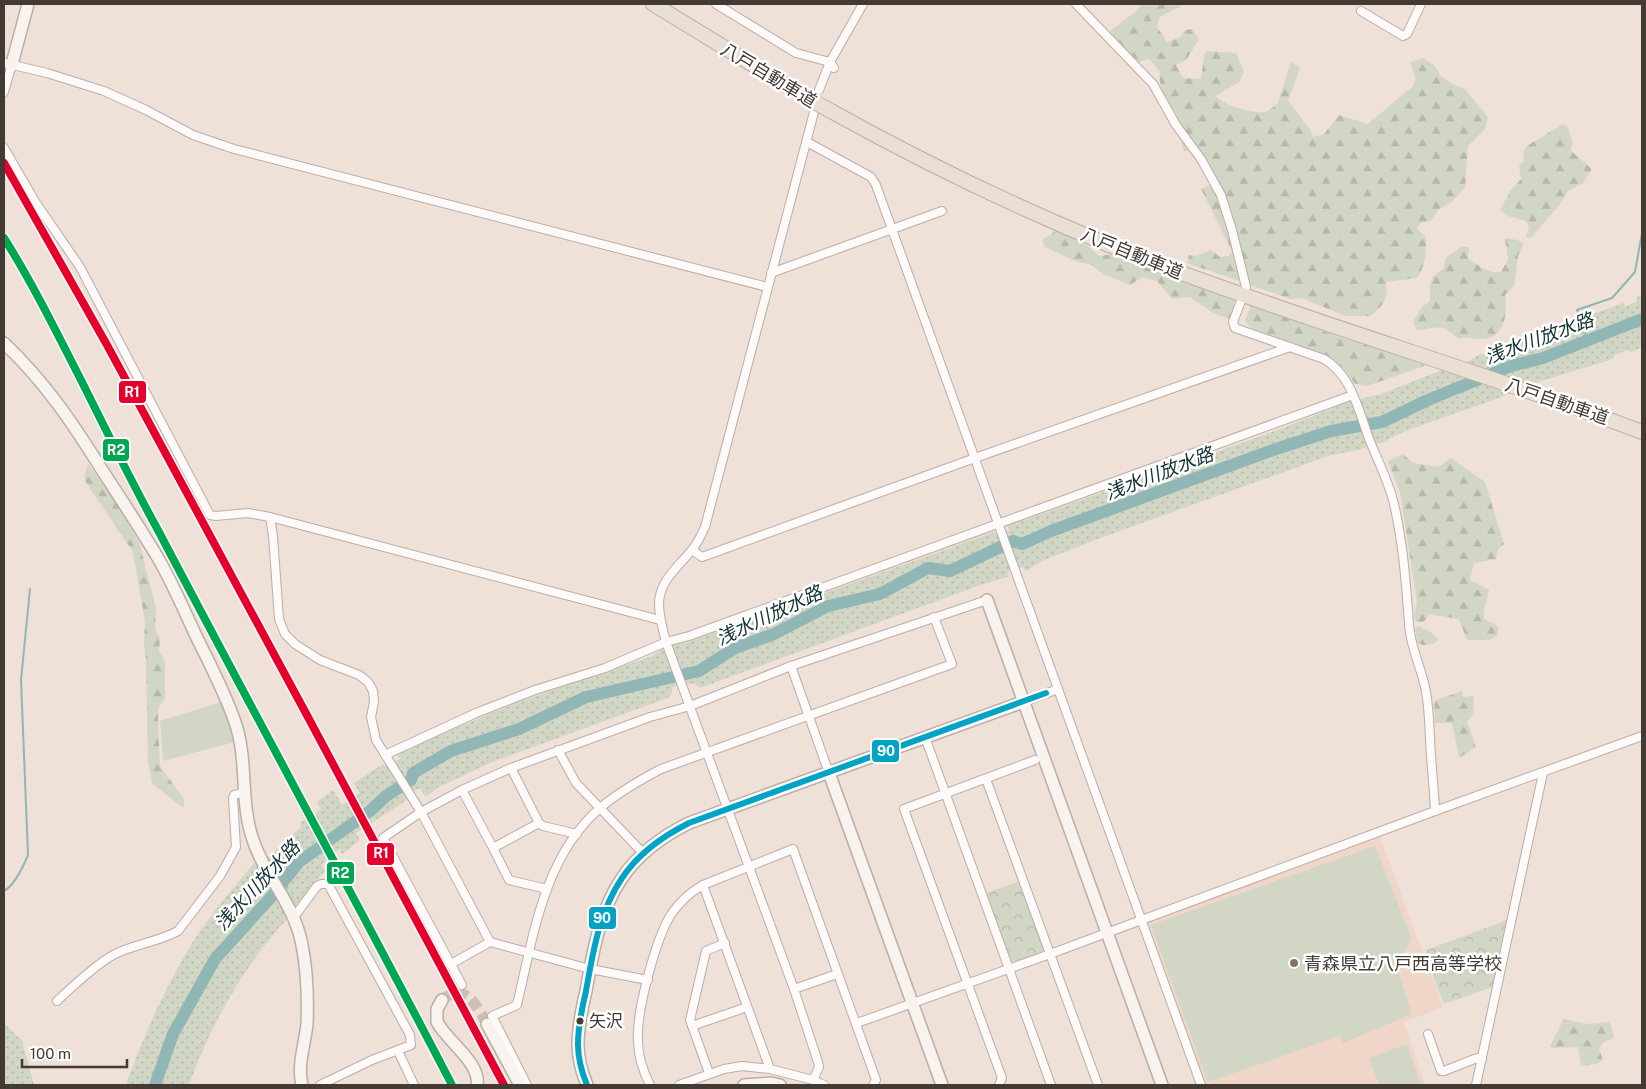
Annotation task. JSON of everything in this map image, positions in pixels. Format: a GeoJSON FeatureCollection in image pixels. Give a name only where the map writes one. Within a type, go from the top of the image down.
{"type":"FeatureCollection","features":[{"type":"Feature","properties":{"kind":"highway","name":"八戸自動車道"},"geometry":{"type":"LineString","coordinates":[[654,4],[813,95],[830,108],[899,148],[1086,235],[1158,264],[1271,305],[1431,355],[1642,427]]}},
{"type":"Feature","properties":{"kind":"highway","name":"八戸自動車道"},"geometry":{"type":"LineString","coordinates":[[662,4],[752,61],[813,95]]}},
{"type":"Feature","properties":{"kind":"highway","name":"八戸自動車道"},"geometry":{"type":"LineString","coordinates":[[1555,397],[1642,432]]}},
{"type":"Feature","properties":{"kind":"street"},"geometry":{"type":"LineString","coordinates":[[4,92],[8,63],[28,4]]}},
{"type":"Feature","properties":{"kind":"street"},"geometry":{"type":"LineString","coordinates":[[716,4],[796,53],[832,65]]}},
{"type":"Feature","properties":{"kind":"street"},"geometry":{"type":"LineString","coordinates":[[813,95],[832,65],[863,4]]}},
{"type":"Feature","properties":{"kind":"street"},"geometry":{"type":"LineString","coordinates":[[1076,4],[1153,84],[1176,125],[1201,159],[1221,195],[1246,287]]}},
{"type":"Feature","properties":{"kind":"street"},"geometry":{"type":"LineString","coordinates":[[1361,11],[1403,36],[1407,34],[1421,4]]}},
{"type":"Feature","properties":{"kind":"street"},"geometry":{"type":"LineString","coordinates":[[8,63],[104,91],[146,110],[193,135],[234,149],[767,287]]}},
{"type":"Feature","properties":{"kind":"street"},"geometry":{"type":"LineString","coordinates":[[813,1080],[819,1067],[818,1062],[794,990],[667,645],[660,620],[659,602],[665,581],[692,550],[705,527],[814,112]]}},
{"type":"Feature","properties":{"kind":"street"},"geometry":{"type":"LineString","coordinates":[[807,142],[871,177],[876,184],[1201,1085]]}},
{"type":"Feature","properties":{"kind":"street"},"geometry":{"type":"LineString","coordinates":[[4,148],[36,203],[80,267],[210,514],[216,516],[248,513],[270,517],[660,620]]}},
{"type":"Feature","properties":{"kind":"street"},"geometry":{"type":"LineString","coordinates":[[771,273],[942,211]]}},
{"type":"Feature","properties":{"kind":"street"},"geometry":{"type":"LineString","coordinates":[[1241,301],[1234,322],[1235,328],[1324,359],[1332,364],[1342,375],[1353,395],[1388,484],[1393,500],[1401,546],[1412,643],[1424,683],[1429,714],[1435,811]]}},
{"type":"Feature","properties":{"kind":"street"},"geometry":{"type":"LineString","coordinates":[[4,343],[23,361],[51,393],[92,453],[158,559],[202,648],[236,724],[242,755],[246,810],[252,837],[262,860],[293,915],[300,935],[305,961],[307,1022],[300,1067],[302,1085]]}},
{"type":"Feature","properties":{"kind":"street"},"geometry":{"type":"LineString","coordinates":[[692,550],[702,557],[1290,347]]}},
{"type":"Feature","properties":{"kind":"street"},"geometry":{"type":"LineString","coordinates":[[386,758],[476,713],[536,690],[604,668],[882,565],[1353,395]]}},
{"type":"Feature","properties":{"kind":"street"},"geometry":{"type":"LineString","coordinates":[[270,517],[273,536],[278,619],[285,634],[295,644],[320,660],[359,675],[368,682],[373,691],[374,702],[371,717],[376,740],[418,808],[490,942]]}},
{"type":"Feature","properties":{"kind":"street"},"geometry":{"type":"LineString","coordinates":[[462,984],[383,838],[418,808],[558,750],[650,717],[690,706],[791,666],[986,600],[1162,1085]]}},
{"type":"Feature","properties":{"kind":"street"},"geometry":{"type":"LineString","coordinates":[[527,1085],[492,1016],[517,1005],[547,889],[563,854],[577,834],[600,808],[647,776],[661,769],[952,664],[934,617]]}},
{"type":"Feature","properties":{"kind":"street"},"geometry":{"type":"LineString","coordinates":[[791,666],[942,1085]]}},
{"type":"Feature","properties":{"kind":"street"},"geometry":{"type":"LineString","coordinates":[[587,1085],[582,1074],[578,1044],[582,1008],[600,927],[607,905],[622,877],[644,853],[675,830],[689,823],[1058,690]]}},
{"type":"Feature","properties":{"kind":"street"},"geometry":{"type":"LineString","coordinates":[[857,1023],[1108,933],[1642,736]]}},
{"type":"Feature","properties":{"kind":"street"},"geometry":{"type":"LineString","coordinates":[[925,737],[1051,1085]]}},
{"type":"Feature","properties":{"kind":"street"},"geometry":{"type":"LineString","coordinates":[[558,750],[576,783],[644,853]]}},
{"type":"Feature","properties":{"kind":"street"},"geometry":{"type":"LineString","coordinates":[[999,1085],[1002,1078],[904,809],[1035,760]]}},
{"type":"Feature","properties":{"kind":"street"},"geometry":{"type":"LineString","coordinates":[[511,768],[539,823],[543,826],[577,834]]}},
{"type":"Feature","properties":{"kind":"street"},"geometry":{"type":"LineString","coordinates":[[1476,1085],[1543,773]]}},
{"type":"Feature","properties":{"kind":"street"},"geometry":{"type":"LineString","coordinates":[[986,779],[1098,1085]]}},
{"type":"Feature","properties":{"kind":"street"},"geometry":{"type":"LineString","coordinates":[[462,790],[509,880],[547,889]]}},
{"type":"Feature","properties":{"kind":"street"},"geometry":{"type":"LineString","coordinates":[[57,1001],[115,954],[178,931],[220,876],[236,848],[233,798],[234,794],[244,792]]}},
{"type":"Feature","properties":{"kind":"street"},"geometry":{"type":"LineString","coordinates":[[492,848],[539,823]]}},
{"type":"Feature","properties":{"kind":"street"},"geometry":{"type":"LineString","coordinates":[[650,1085],[642,1067],[638,1044],[639,1016],[662,933],[673,911],[703,885],[794,849],[837,974],[857,1023],[876,1080],[874,1085]]}},
{"type":"Feature","properties":{"kind":"street"},"geometry":{"type":"LineString","coordinates":[[293,915],[317,886],[328,884],[410,1035],[411,1045],[372,1060],[320,1085]]}},
{"type":"Feature","properties":{"kind":"street"},"geometry":{"type":"LineString","coordinates":[[703,885],[770,1069]]}},
{"type":"Feature","properties":{"kind":"street"},"geometry":{"type":"LineString","coordinates":[[451,964],[490,942],[590,968],[648,980]]}},
{"type":"Feature","properties":{"kind":"street"},"geometry":{"type":"LineString","coordinates":[[709,1073],[690,1020],[706,951],[725,943]]}},
{"type":"Feature","properties":{"kind":"street"},"geometry":{"type":"LineString","coordinates":[[794,990],[837,974]]}},
{"type":"Feature","properties":{"kind":"street"},"geometry":{"type":"LineString","coordinates":[[442,1000],[437,1009],[437,1022],[474,1068],[478,1085]]}},
{"type":"Feature","properties":{"kind":"street"},"geometry":{"type":"LineString","coordinates":[[692,1026],[747,1006]]}},
{"type":"Feature","properties":{"kind":"street"},"geometry":{"type":"LineString","coordinates":[[487,1024],[520,1085]]}},
{"type":"Feature","properties":{"kind":"street"},"geometry":{"type":"LineString","coordinates":[[1428,1034],[1441,1070],[1444,1071],[1477,1058],[1482,1059]]}},
{"type":"Feature","properties":{"kind":"street"},"geometry":{"type":"LineString","coordinates":[[398,1051],[414,1085]]}},
{"type":"Feature","properties":{"kind":"street"},"geometry":{"type":"LineString","coordinates":[[679,1085],[709,1073],[742,1066],[770,1069],[813,1080],[824,1085]]}},
{"type":"Feature","properties":{"kind":"street"},"geometry":{"type":"LineString","coordinates":[[744,1085],[771,1083],[780,1085]]}},
{"type":"Feature","properties":{"kind":"shaded area","name":"青森県立八戸西高等学校"},"geometry":{"type":"Polygon","coordinates":[[[1380,837],[1443,1007],[1404,1022],[1425,1085],[1204,1085],[1145,920],[1380,837]]]}},
{"type":"Feature","properties":{"kind":"green space"},"geometry":{"type":"Polygon","coordinates":[[[1142,4],[1181,4],[1181,6],[1160,17],[1157,27],[1167,42],[1179,38],[1185,30],[1192,29],[1199,39],[1186,60],[1176,65],[1183,78],[1201,79],[1204,56],[1207,51],[1236,53],[1244,72],[1239,82],[1216,96],[1232,106],[1265,113],[1278,103],[1291,62],[1300,68],[1288,101],[1310,129],[1313,137],[1324,134],[1339,115],[1368,124],[1413,86],[1416,79],[1410,62],[1423,58],[1434,65],[1441,76],[1452,84],[1465,89],[1488,117],[1485,129],[1468,146],[1465,187],[1452,202],[1439,209],[1430,221],[1420,223],[1417,229],[1426,237],[1426,253],[1424,263],[1417,278],[1386,282],[1386,298],[1371,316],[1346,316],[1301,298],[1291,299],[1187,263],[1189,255],[1196,256],[1211,250],[1220,257],[1229,256],[1232,251],[1201,189],[1219,181],[1199,151],[1184,151],[1180,124],[1161,86],[1160,72],[1149,59],[1139,62],[1117,41],[1110,31],[1135,12],[1142,4]]]}},
{"type":"Feature","properties":{"kind":"green space"},"geometry":{"type":"Polygon","coordinates":[[[1563,124],[1567,126],[1573,142],[1570,150],[1592,169],[1583,183],[1568,191],[1560,204],[1531,238],[1526,237],[1529,227],[1526,221],[1508,216],[1500,210],[1511,190],[1521,179],[1519,166],[1524,161],[1523,152],[1527,146],[1563,124]]]}},
{"type":"Feature","properties":{"kind":"green space"},"geometry":{"type":"Polygon","coordinates":[[[1057,230],[1089,247],[1099,256],[1114,254],[1161,275],[1175,278],[1186,284],[1200,286],[1234,299],[1235,309],[1230,319],[1213,313],[1190,297],[1172,299],[1157,281],[1142,277],[1130,285],[1103,274],[1092,265],[1075,261],[1045,247],[1042,240],[1057,230]]]}},
{"type":"Feature","properties":{"kind":"green space"},"geometry":{"type":"Polygon","coordinates":[[[1505,238],[1524,243],[1518,256],[1514,286],[1505,295],[1505,318],[1499,331],[1487,339],[1459,339],[1443,328],[1435,327],[1417,330],[1413,322],[1421,308],[1430,301],[1432,277],[1443,269],[1446,258],[1461,247],[1469,247],[1468,258],[1487,270],[1501,272],[1508,260],[1505,238]]]}},
{"type":"Feature","properties":{"kind":"green space"},"geometry":{"type":"Polygon","coordinates":[[[1642,295],[1642,347],[1631,352],[1627,350],[1615,355],[1613,359],[1541,381],[1405,431],[1379,444],[1376,443],[1359,450],[1331,455],[1103,537],[1044,560],[1026,571],[1023,567],[1007,572],[1008,577],[983,584],[700,688],[694,683],[673,687],[670,697],[492,762],[437,788],[426,797],[420,788],[405,796],[407,800],[356,833],[360,840],[342,854],[339,849],[322,864],[325,871],[314,882],[299,905],[296,904],[286,920],[270,938],[229,998],[207,1041],[189,1085],[126,1085],[152,1019],[185,955],[200,931],[254,863],[258,867],[300,828],[301,822],[321,809],[317,802],[333,790],[342,805],[360,793],[354,783],[383,764],[385,766],[400,759],[397,755],[492,713],[653,656],[665,648],[688,642],[995,532],[997,535],[1009,530],[1008,526],[1278,430],[1348,402],[1381,394],[1442,370],[1451,371],[1481,354],[1491,353],[1513,345],[1529,336],[1624,303],[1625,307],[1636,302],[1638,296],[1642,295]]]}},
{"type":"Feature","properties":{"kind":"green space"},"geometry":{"type":"Polygon","coordinates":[[[1251,305],[1345,339],[1427,363],[1424,366],[1367,386],[1355,384],[1342,367],[1328,357],[1250,327],[1245,320],[1251,305]]]}},
{"type":"Feature","properties":{"kind":"green space"},"geometry":{"type":"Polygon","coordinates":[[[1403,454],[1413,463],[1439,467],[1451,458],[1485,482],[1504,544],[1498,549],[1496,559],[1474,563],[1470,580],[1489,590],[1484,619],[1498,626],[1498,635],[1490,640],[1467,640],[1459,619],[1429,614],[1424,622],[1416,622],[1414,615],[1417,602],[1400,492],[1388,461],[1403,454]]]}},
{"type":"Feature","properties":{"kind":"green space"},"geometry":{"type":"Polygon","coordinates":[[[88,464],[117,504],[139,542],[156,608],[155,629],[160,639],[159,651],[165,662],[165,699],[159,707],[158,719],[160,766],[184,799],[184,807],[152,783],[148,762],[145,622],[133,552],[85,481],[88,464]]]}},
{"type":"Feature","properties":{"kind":"green space"},"geometry":{"type":"Polygon","coordinates":[[[1419,626],[1429,631],[1438,639],[1434,644],[1423,645],[1418,643],[1415,628],[1419,626]]]}},
{"type":"Feature","properties":{"kind":"green space"},"geometry":{"type":"Polygon","coordinates":[[[1462,691],[1463,697],[1474,696],[1473,714],[1467,722],[1476,747],[1459,758],[1452,723],[1435,723],[1434,701],[1462,691]]]}},
{"type":"Feature","properties":{"kind":"green space"},"geometry":{"type":"Polygon","coordinates":[[[221,702],[235,742],[163,761],[160,721],[221,702]]]}},
{"type":"Feature","properties":{"kind":"green space","name":"青森県立八戸西高等学校"},"geometry":{"type":"Polygon","coordinates":[[[1375,846],[1412,939],[1396,965],[1412,1014],[1343,1043],[1340,1036],[1208,1082],[1151,925],[1375,846]]]}},
{"type":"Feature","properties":{"kind":"green space"},"geometry":{"type":"Polygon","coordinates":[[[1020,881],[1044,947],[1042,951],[1013,962],[1010,961],[986,893],[1020,881]]]}},
{"type":"Feature","properties":{"kind":"green space"},"geometry":{"type":"Polygon","coordinates":[[[1507,920],[1493,987],[1444,1004],[1425,955],[1427,950],[1507,920]]]}},
{"type":"Feature","properties":{"kind":"green space"},"geometry":{"type":"Polygon","coordinates":[[[1564,1019],[1586,1024],[1610,1022],[1614,1038],[1604,1042],[1599,1049],[1603,1060],[1597,1064],[1581,1066],[1578,1047],[1553,1048],[1550,1046],[1564,1019]]]}},
{"type":"Feature","properties":{"kind":"green space"},"geometry":{"type":"Polygon","coordinates":[[[4,1023],[22,1041],[34,1085],[4,1085],[4,1023]]]}},
{"type":"Feature","properties":{"kind":"green space"},"geometry":{"type":"Polygon","coordinates":[[[1407,1044],[1421,1085],[1379,1085],[1369,1058],[1407,1044]]]}},
{"type":"Feature","properties":{"kind":"waterway"},"geometry":{"type":"LineString","coordinates":[[1578,345],[1586,333],[1577,310],[1612,298],[1635,272],[1642,233]]}},
{"type":"Feature","properties":{"kind":"waterway","name":"浅水川放水路"},"geometry":{"type":"LineString","coordinates":[[155,1085],[173,1034],[215,959],[272,896],[299,862],[370,811],[386,796],[411,780],[413,773],[451,751],[519,729],[586,697],[699,671],[735,648],[774,634],[828,606],[880,594],[928,568],[950,571],[1013,541],[1022,544],[1051,531],[1276,449],[1331,431],[1382,422],[1428,400],[1511,366],[1543,358],[1642,319]]}},
{"type":"Feature","properties":{"kind":"waterway"},"geometry":{"type":"LineString","coordinates":[[4,891],[15,880],[28,855],[21,680],[30,589]]}},
{"type":"Feature","properties":{"kind":"tunnel"},"geometry":{"type":"LineString","coordinates":[[442,1000],[457,993],[464,994],[474,1003],[487,1024]]}},
{"type":"Feature","properties":{"kind":"transit line","name":"R1"},"geometry":{"type":"LineString","coordinates":[[4,163],[107,345],[504,1085]]}},
{"type":"Feature","properties":{"kind":"transit line","name":"R2"},"geometry":{"type":"LineString","coordinates":[[4,238],[25,273],[139,495],[452,1085]]}},
{"type":"Feature","properties":{"kind":"transit line","name":"90"},"geometry":{"type":"LineString","coordinates":[[587,1085],[580,1060],[578,1038],[594,947],[602,918],[614,891],[628,869],[643,853],[689,823],[1046,693]]}},
{"type":"Feature","properties":{"kind":"place","name":"青森県立八戸西高等学校"},"geometry":{"type":"Point","coordinates":[1294,963]}},
{"type":"Feature","properties":{"kind":"place","name":"矢沢"},"geometry":{"type":"Point","coordinates":[580,1021]}}]}
